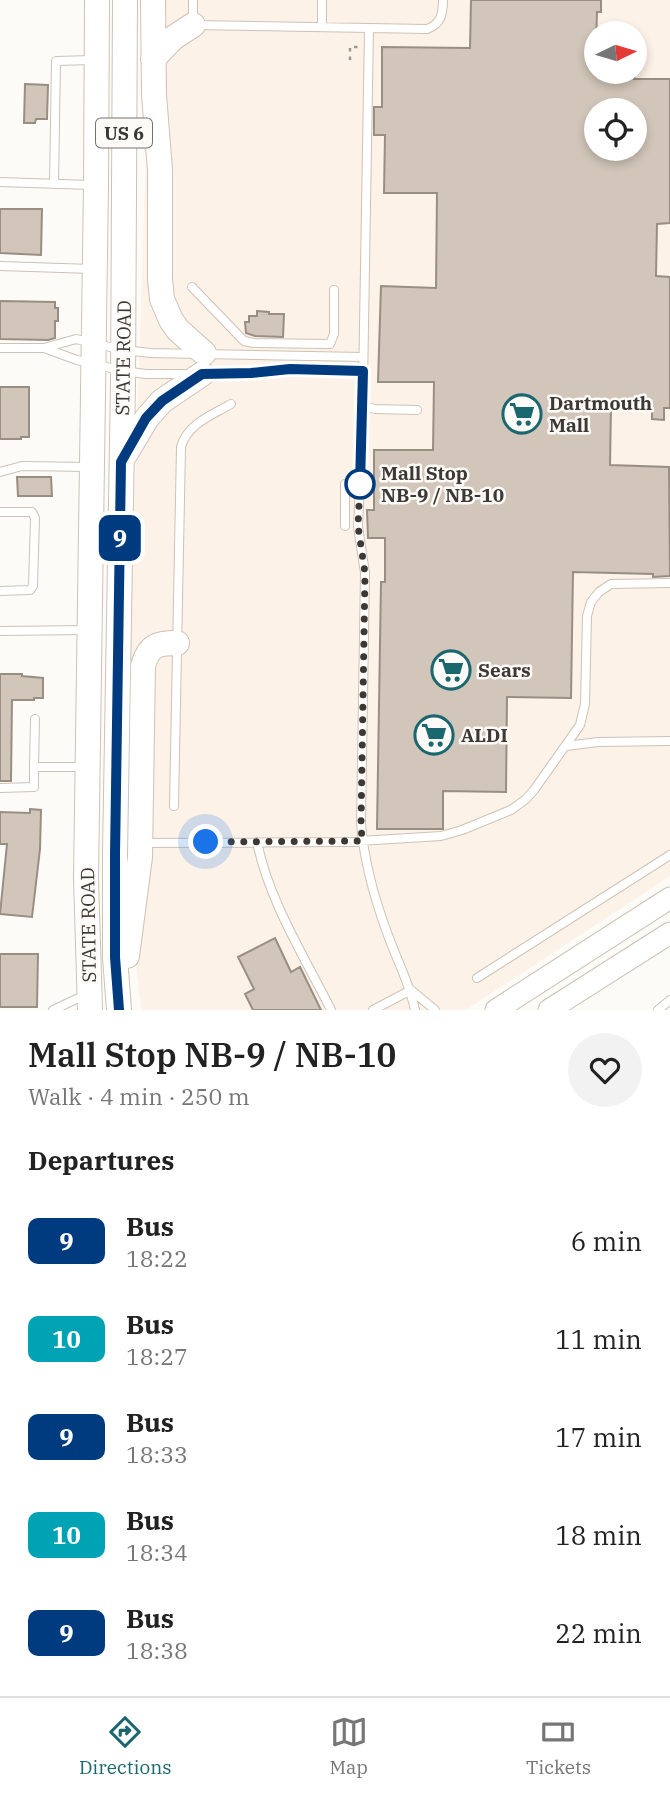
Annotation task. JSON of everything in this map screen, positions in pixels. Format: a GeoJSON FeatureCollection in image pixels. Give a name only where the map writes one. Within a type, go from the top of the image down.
{"type":"FeatureCollection","features":[{"type":"Feature","properties":{"kind":"main road","name":"STATE ROAD"},"geometry":{"type":"LineString","coordinates":[[90,1002],[86,878],[97,0]]}},
{"type":"Feature","properties":{"kind":"main road","name":"STATE ROAD"},"geometry":{"type":"LineString","coordinates":[[118,1008],[115,854],[123,360],[125,0]]}},
{"type":"Feature","properties":{"kind":"main road"},"geometry":{"type":"LineString","coordinates":[[153,0],[193,25]]}},
{"type":"Feature","properties":{"kind":"main road"},"geometry":{"type":"LineString","coordinates":[[121,462],[146,418],[203,364],[171,320],[162,299],[153,0]]}},
{"type":"Feature","properties":{"kind":"main road"},"geometry":{"type":"LineString","coordinates":[[153,59],[173,38],[193,25]]}},
{"type":"Feature","properties":{"kind":"main road"},"geometry":{"type":"LineString","coordinates":[[124,267],[156,119]]}},
{"type":"Feature","properties":{"kind":"main road"},"geometry":{"type":"LineString","coordinates":[[118,1008],[137,884],[140,843],[143,666],[148,654],[156,646],[161,643],[177,643]]}},
{"type":"Feature","properties":{"kind":"main road"},"geometry":{"type":"LineString","coordinates":[[496,1010],[670,898]]}},
{"type":"Feature","properties":{"kind":"main road"},"geometry":{"type":"LineString","coordinates":[[549,1010],[670,933]]}},
{"type":"Feature","properties":{"kind":"lane"},"geometry":{"type":"LineString","coordinates":[[193,0],[193,25],[427,29],[442,15],[443,0]]}},
{"type":"Feature","properties":{"kind":"lane"},"geometry":{"type":"LineString","coordinates":[[322,0],[322,27]]}},
{"type":"Feature","properties":{"kind":"lane"},"geometry":{"type":"LineString","coordinates":[[369,28],[363,406],[358,526],[365,573],[361,823],[365,862],[388,935],[411,990],[415,1010]]}},
{"type":"Feature","properties":{"kind":"lane"},"geometry":{"type":"LineString","coordinates":[[54,184],[56,61],[97,60]]}},
{"type":"Feature","properties":{"kind":"lane"},"geometry":{"type":"LineString","coordinates":[[0,182],[96,186]]}},
{"type":"Feature","properties":{"kind":"lane"},"geometry":{"type":"LineString","coordinates":[[0,266],[95,269]]}},
{"type":"Feature","properties":{"kind":"lane"},"geometry":{"type":"LineString","coordinates":[[192,287],[244,341],[254,343],[330,344],[334,334],[334,290]]}},
{"type":"Feature","properties":{"kind":"lane"},"geometry":{"type":"LineString","coordinates":[[44,348],[76,339],[94,354],[123,360],[151,353],[251,373],[290,369],[363,371]]}},
{"type":"Feature","properties":{"kind":"lane"},"geometry":{"type":"LineString","coordinates":[[0,348],[44,348],[94,354],[123,360],[146,374],[203,364],[363,357]]}},
{"type":"Feature","properties":{"kind":"lane"},"geometry":{"type":"LineString","coordinates":[[174,806],[182,442],[195,425],[231,404]]}},
{"type":"Feature","properties":{"kind":"lane"},"geometry":{"type":"LineString","coordinates":[[363,406],[375,409],[417,410]]}},
{"type":"Feature","properties":{"kind":"lane"},"geometry":{"type":"LineString","coordinates":[[0,472],[22,466],[92,467]]}},
{"type":"Feature","properties":{"kind":"lane"},"geometry":{"type":"LineString","coordinates":[[345,484],[345,526]]}},
{"type":"Feature","properties":{"kind":"lane"},"geometry":{"type":"LineString","coordinates":[[0,512],[32,512],[35,518],[33,586],[30,590],[0,591]]}},
{"type":"Feature","properties":{"kind":"lane"},"geometry":{"type":"LineString","coordinates":[[140,843],[362,841],[431,837],[452,834],[511,810],[526,799],[580,725],[585,704],[587,616],[591,602],[611,584],[670,583]]}},
{"type":"Feature","properties":{"kind":"lane"},"geometry":{"type":"LineString","coordinates":[[0,631],[89,630]]}},
{"type":"Feature","properties":{"kind":"lane"},"geometry":{"type":"LineString","coordinates":[[0,788],[34,787],[35,719]]}},
{"type":"Feature","properties":{"kind":"lane"},"geometry":{"type":"LineString","coordinates":[[566,746],[598,742],[670,741]]}},
{"type":"Feature","properties":{"kind":"lane"},"geometry":{"type":"LineString","coordinates":[[34,767],[88,768]]}},
{"type":"Feature","properties":{"kind":"lane"},"geometry":{"type":"LineString","coordinates":[[257,842],[271,890],[331,1010]]}},
{"type":"Feature","properties":{"kind":"lane"},"geometry":{"type":"LineString","coordinates":[[477,978],[670,855]]}},
{"type":"Feature","properties":{"kind":"lane"},"geometry":{"type":"LineString","coordinates":[[373,1010],[411,990]]}},
{"type":"Feature","properties":{"kind":"lane"},"geometry":{"type":"LineString","coordinates":[[411,990],[435,1010]]}},
{"type":"Feature","properties":{"kind":"lane"},"geometry":{"type":"LineString","coordinates":[[658,1010],[670,1000]]}},
{"type":"Feature","properties":{"kind":"lane"},"geometry":{"type":"LineString","coordinates":[[54,1010],[90,1002]]}},
{"type":"Feature","properties":{"kind":"path"},"geometry":{"type":"LineString","coordinates":[[350,60],[350,47],[359,47]]}},
{"type":"Feature","properties":{"kind":"shaded area","name":"Dartmouth Mall"},"geometry":{"type":"Polygon","coordinates":[[[151,0],[670,0],[670,876],[466,1010],[141,1010],[123,851],[151,0]]]}},
{"type":"Feature","properties":{"kind":"building","name":"Dartmouth Mall"},"geometry":{"type":"Polygon","coordinates":[[[471,0],[601,0],[601,12],[597,12],[597,21],[584,21],[584,84],[648,84],[648,79],[670,79],[670,223],[657,224],[656,276],[670,277],[670,408],[664,408],[664,420],[652,419],[652,407],[611,407],[610,465],[669,467],[670,576],[573,572],[571,698],[507,697],[506,792],[443,791],[443,829],[377,829],[381,582],[385,582],[385,538],[368,538],[367,510],[374,510],[374,450],[433,450],[434,382],[378,382],[381,286],[436,288],[437,193],[384,193],[385,135],[374,135],[374,107],[382,107],[382,47],[470,48],[471,0]]]}},
{"type":"Feature","properties":{"kind":"building"},"geometry":{"type":"Polygon","coordinates":[[[25,84],[48,85],[47,119],[24,123],[25,84]]]}},
{"type":"Feature","properties":{"kind":"building"},"geometry":{"type":"Polygon","coordinates":[[[0,209],[42,209],[41,255],[0,253],[0,209]]]}},
{"type":"Feature","properties":{"kind":"building"},"geometry":{"type":"Polygon","coordinates":[[[0,301],[55,302],[58,321],[55,321],[55,338],[0,339],[0,301]]]}},
{"type":"Feature","properties":{"kind":"building"},"geometry":{"type":"Polygon","coordinates":[[[257,311],[284,314],[283,337],[246,333],[245,322],[249,322],[249,316],[257,316],[257,311]]]}},
{"type":"Feature","properties":{"kind":"building"},"geometry":{"type":"Polygon","coordinates":[[[0,387],[29,387],[29,437],[0,439],[0,387]]]}},
{"type":"Feature","properties":{"kind":"building"},"geometry":{"type":"Polygon","coordinates":[[[17,477],[51,477],[52,496],[18,496],[17,477]]]}},
{"type":"Feature","properties":{"kind":"building"},"geometry":{"type":"Polygon","coordinates":[[[0,674],[43,678],[43,698],[12,700],[11,781],[0,781],[0,674]]]}},
{"type":"Feature","properties":{"kind":"building"},"geometry":{"type":"Polygon","coordinates":[[[30,809],[41,810],[40,849],[32,917],[0,914],[7,844],[0,844],[0,812],[30,813],[30,809]]]}},
{"type":"Feature","properties":{"kind":"building"},"geometry":{"type":"Polygon","coordinates":[[[275,938],[291,972],[300,967],[321,1010],[253,1010],[245,994],[254,989],[238,957],[275,938]]]}},
{"type":"Feature","properties":{"kind":"building"},"geometry":{"type":"Polygon","coordinates":[[[0,954],[38,954],[37,1007],[0,1007],[0,954]]]}},
{"type":"Feature","properties":{"kind":"bus line","name":"9"},"geometry":{"type":"LineString","coordinates":[[119,1010],[115,957],[115,854],[121,462],[146,418],[172,393],[202,374],[290,369],[363,371],[360,484]]}},
{"type":"Feature","properties":{"kind":"place","name":"Dartmouth Mall"},"geometry":{"type":"Point","coordinates":[522,414]}},
{"type":"Feature","properties":{"kind":"place","name":"Mall Stop NB-9 / NB-10"},"geometry":{"type":"Point","coordinates":[360,484]}},
{"type":"Feature","properties":{"kind":"place","name":"Sears"},"geometry":{"type":"Point","coordinates":[451,670]}},
{"type":"Feature","properties":{"kind":"place","name":"ALDI"},"geometry":{"type":"Point","coordinates":[434,735]}},
{"type":"Feature","properties":{"kind":"route"},"geometry":{"type":"LineString","coordinates":[[206,842],[362,841],[365,573],[358,526],[360,484]]}}]}
